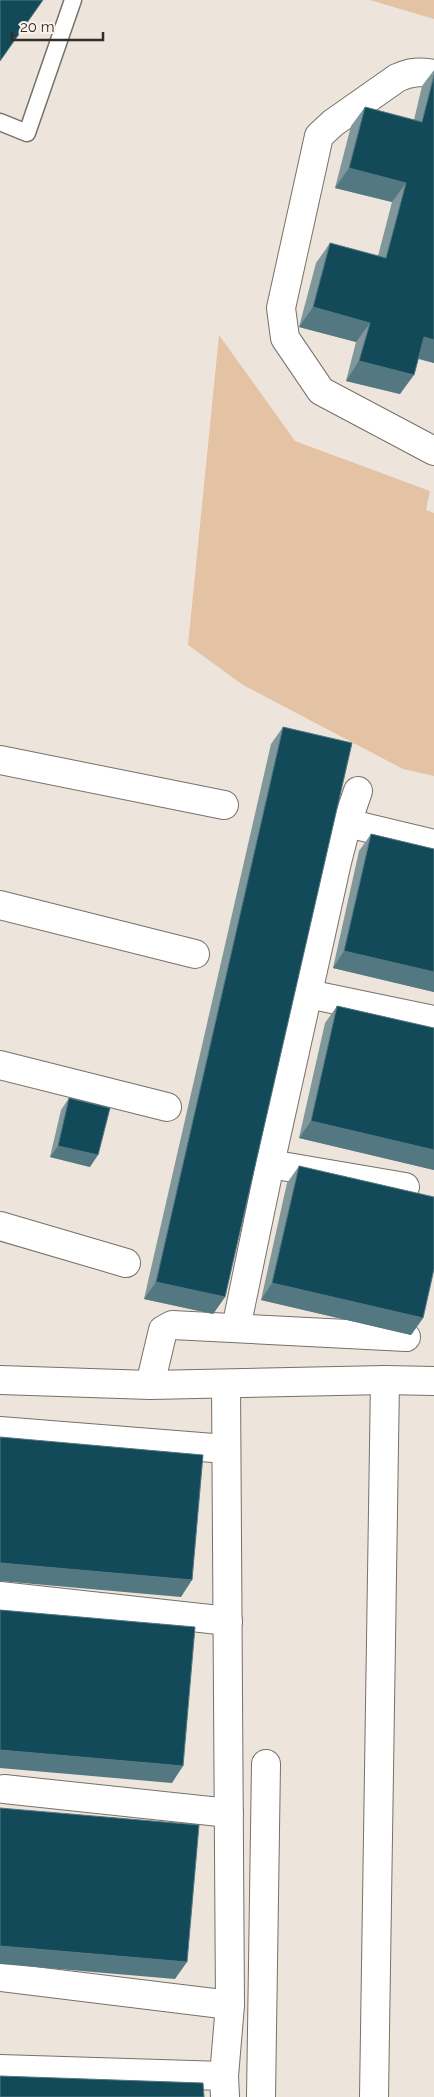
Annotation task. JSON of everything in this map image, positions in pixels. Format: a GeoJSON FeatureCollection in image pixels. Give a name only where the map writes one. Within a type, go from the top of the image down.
{"type":"FeatureCollection","features":[{"type":"Feature","properties":{"kind":"street"},"geometry":{"type":"LineString","coordinates":[[434,74],[424,72],[408,73],[397,78],[333,123],[319,136],[280,308],[284,338],[321,391],[434,451]]}},
{"type":"Feature","properties":{"kind":"street"},"geometry":{"type":"LineString","coordinates":[[0,760],[224,805]]}},
{"type":"Feature","properties":{"kind":"street"},"geometry":{"type":"LineString","coordinates":[[236,1328],[308,994],[347,823],[358,791]]}},
{"type":"Feature","properties":{"kind":"street"},"geometry":{"type":"LineString","coordinates":[[347,823],[434,844]]}},
{"type":"Feature","properties":{"kind":"street"},"geometry":{"type":"LineString","coordinates":[[0,905],[196,954]]}},
{"type":"Feature","properties":{"kind":"street"},"geometry":{"type":"LineString","coordinates":[[308,994],[434,1020]]}},
{"type":"Feature","properties":{"kind":"street"},"geometry":{"type":"LineString","coordinates":[[0,1065],[167,1107]]}},
{"type":"Feature","properties":{"kind":"street"},"geometry":{"type":"LineString","coordinates":[[270,1164],[405,1187]]}},
{"type":"Feature","properties":{"kind":"street"},"geometry":{"type":"LineString","coordinates":[[0,1226],[126,1263]]}},
{"type":"Feature","properties":{"kind":"street"},"geometry":{"type":"LineString","coordinates":[[150,1385],[163,1330],[168,1326],[406,1338]]}},
{"type":"Feature","properties":{"kind":"street"},"geometry":{"type":"LineString","coordinates":[[0,1380],[150,1385],[385,1380],[434,1381]]}},
{"type":"Feature","properties":{"kind":"street"},"geometry":{"type":"LineString","coordinates":[[374,2097],[385,1380]]}},
{"type":"Feature","properties":{"kind":"street"},"geometry":{"type":"LineString","coordinates":[[0,2069],[225,2087],[230,2005],[226,1384]]}},
{"type":"Feature","properties":{"kind":"street"},"geometry":{"type":"LineString","coordinates":[[0,1431],[226,1449]]}},
{"type":"Feature","properties":{"kind":"street"},"geometry":{"type":"LineString","coordinates":[[0,1596],[228,1621]]}},
{"type":"Feature","properties":{"kind":"street"},"geometry":{"type":"LineString","coordinates":[[261,2097],[266,1764]]}},
{"type":"Feature","properties":{"kind":"street"},"geometry":{"type":"LineString","coordinates":[[4,1789],[229,1813]]}},
{"type":"Feature","properties":{"kind":"street"},"geometry":{"type":"LineString","coordinates":[[0,1977],[230,2005]]}},
{"type":"Feature","properties":{"kind":"lane"},"geometry":{"type":"LineString","coordinates":[[0,122],[27,133],[73,0]]}},
{"type":"Feature","properties":{"kind":"shaded area"},"geometry":{"type":"Polygon","coordinates":[[[370,0],[434,0],[434,19],[370,0]]]}},
{"type":"Feature","properties":{"kind":"shaded area"},"geometry":{"type":"Polygon","coordinates":[[[219,335],[295,441],[430,491],[426,510],[434,513],[434,776],[403,769],[243,685],[188,645],[219,335]]]}},
{"type":"Feature","properties":{"kind":"building"},"geometry":{"type":"Polygon","coordinates":[[[0,0],[43,0],[0,61],[0,0]]]}},
{"type":"Feature","properties":{"kind":"building"},"geometry":{"type":"Polygon","coordinates":[[[434,75],[434,340],[424,337],[414,375],[359,361],[370,323],[313,307],[330,243],[386,258],[406,183],[349,168],[365,107],[422,122],[434,75]]]}},
{"type":"Feature","properties":{"kind":"building"},"geometry":{"type":"Polygon","coordinates":[[[283,727],[352,743],[225,1297],[156,1282],[283,727]]]}},
{"type":"Feature","properties":{"kind":"building"},"geometry":{"type":"Polygon","coordinates":[[[371,834],[434,849],[434,972],[344,951],[371,834]]]}},
{"type":"Feature","properties":{"kind":"building"},"geometry":{"type":"Polygon","coordinates":[[[337,1006],[434,1028],[434,1150],[311,1121],[337,1006]]]}},
{"type":"Feature","properties":{"kind":"building"},"geometry":{"type":"Polygon","coordinates":[[[69,1098],[110,1108],[98,1155],[58,1146],[69,1098]]]}},
{"type":"Feature","properties":{"kind":"building"},"geometry":{"type":"Polygon","coordinates":[[[299,1166],[434,1197],[434,1269],[423,1318],[272,1283],[299,1166]]]}},
{"type":"Feature","properties":{"kind":"building"},"geometry":{"type":"Polygon","coordinates":[[[0,1437],[203,1455],[192,1580],[0,1563],[0,1437]]]}},
{"type":"Feature","properties":{"kind":"building"},"geometry":{"type":"Polygon","coordinates":[[[0,1610],[195,1627],[183,1766],[0,1750],[0,1610]]]}},
{"type":"Feature","properties":{"kind":"building"},"geometry":{"type":"Polygon","coordinates":[[[0,1808],[199,1825],[187,1962],[0,1946],[0,1808]]]}},
{"type":"Feature","properties":{"kind":"building"},"geometry":{"type":"Polygon","coordinates":[[[0,2076],[203,2083],[204,2097],[0,2097],[0,2076]]]}}]}
